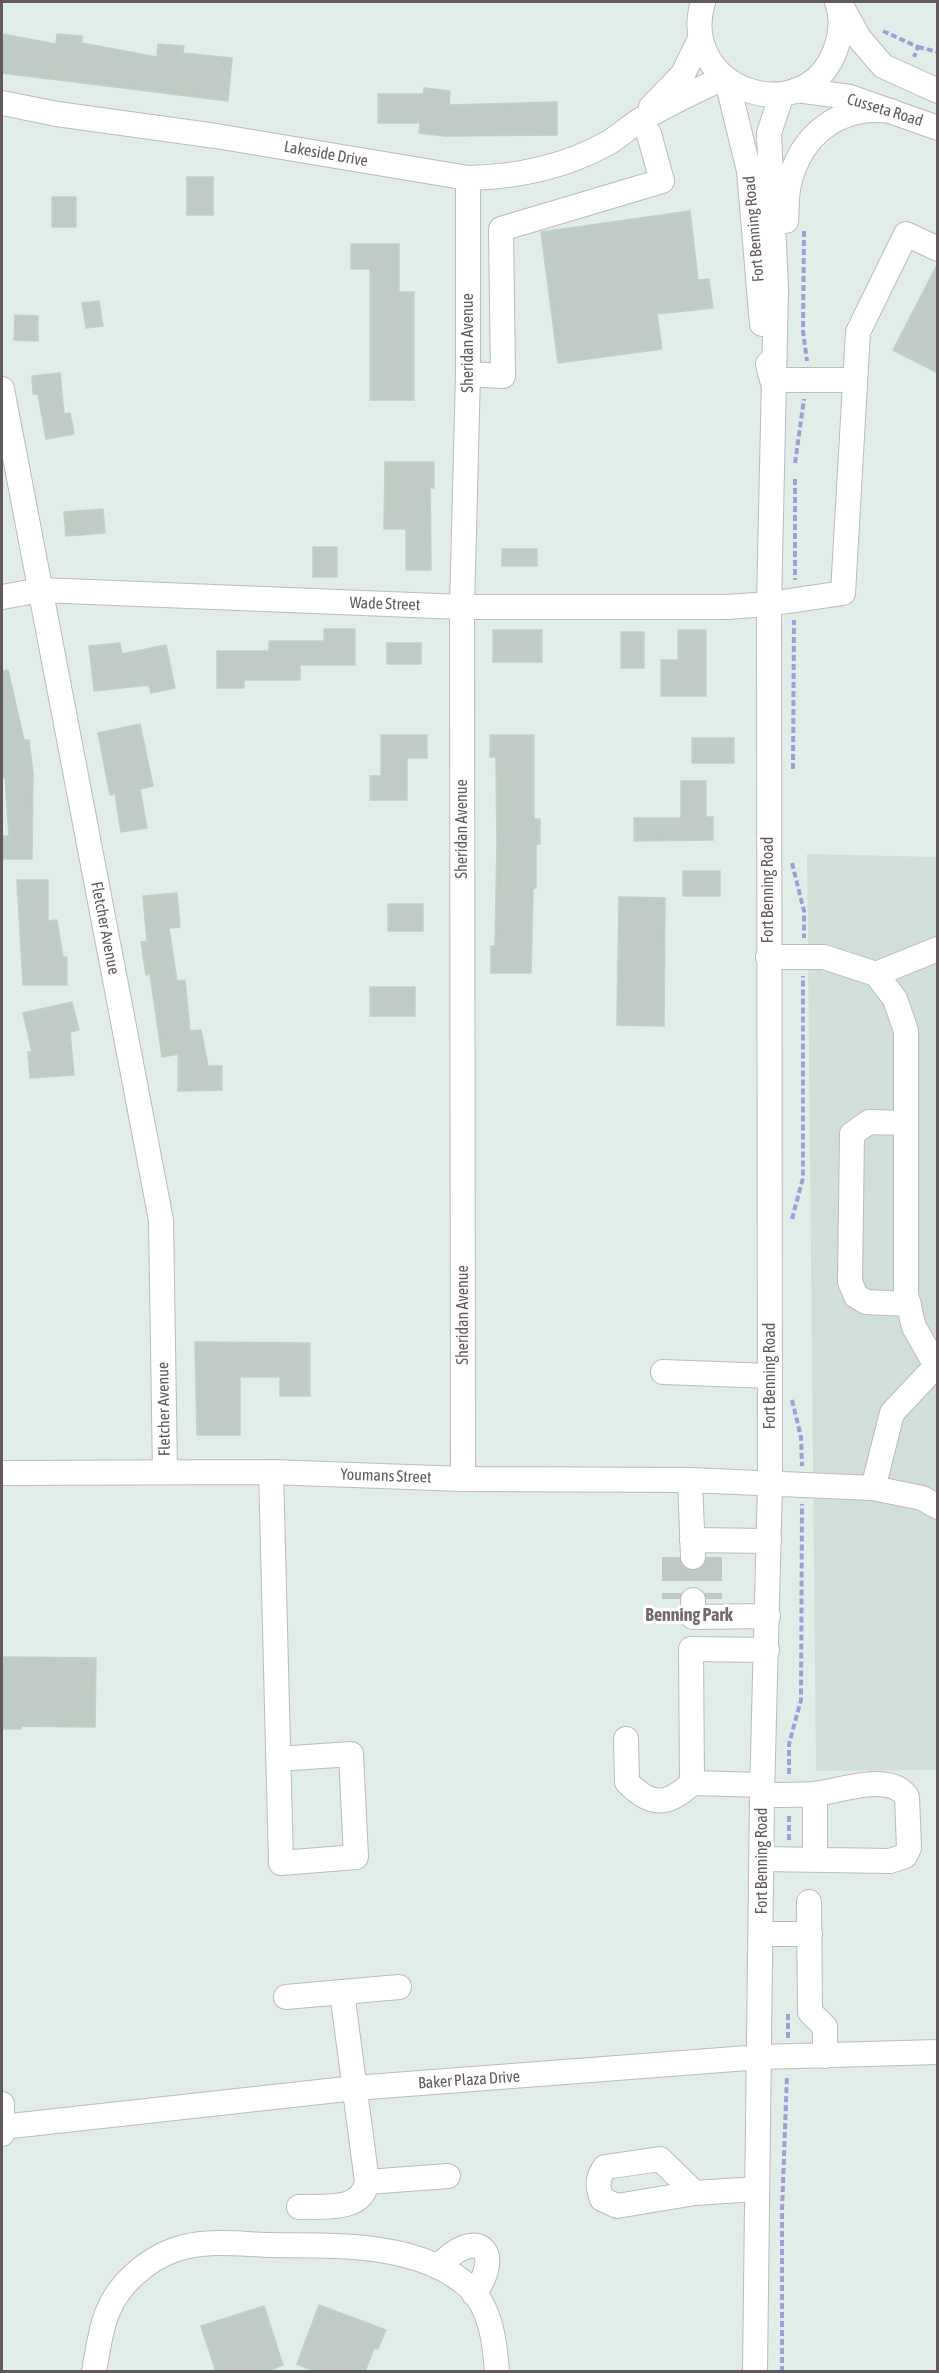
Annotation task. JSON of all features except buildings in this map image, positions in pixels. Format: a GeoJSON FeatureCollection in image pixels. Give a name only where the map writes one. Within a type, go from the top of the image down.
{"type":"FeatureCollection","features":[{"type":"Feature","properties":{"kind":"street"},"geometry":{"type":"LineString","coordinates":[[684,2],[713,67],[726,79]]}},
{"type":"Feature","properties":{"kind":"street","name":"Lakeside Drive"},"geometry":{"type":"LineString","coordinates":[[640,120],[683,74],[699,34],[703,2]]}},
{"type":"Feature","properties":{"kind":"street"},"geometry":{"type":"LineString","coordinates":[[789,92],[823,71],[832,57],[841,25],[838,2]]}},
{"type":"Feature","properties":{"kind":"street","name":"Cusseta Road"},"geometry":{"type":"LineString","coordinates":[[838,2],[858,38],[883,66],[938,91]]}},
{"type":"Feature","properties":{"kind":"street","name":"Lakeside Drive"},"geometry":{"type":"LineString","coordinates":[[2,103],[57,114],[216,135],[468,178],[505,177],[551,166],[609,142],[640,120],[726,79]]}},
{"type":"Feature","properties":{"kind":"street","name":"Cusseta Road"},"geometry":{"type":"LineString","coordinates":[[726,79],[753,92],[789,92],[850,97],[938,128]]}},
{"type":"Feature","properties":{"kind":"street","name":"Fort Benning Road"},"geometry":{"type":"LineString","coordinates":[[726,79],[749,171],[764,352],[772,380]]}},
{"type":"Feature","properties":{"kind":"street","name":"Fort Benning Road"},"geometry":{"type":"LineString","coordinates":[[755,2372],[761,2057],[762,1790],[770,1483],[769,604],[772,380],[776,289],[769,133],[789,92]]}},
{"type":"Feature","properties":{"kind":"street"},"geometry":{"type":"LineString","coordinates":[[776,289],[784,263],[789,185],[798,159],[810,141],[826,126],[855,110],[873,108],[891,111]]}},
{"type":"Feature","properties":{"kind":"street"},"geometry":{"type":"LineString","coordinates":[[468,231],[501,229],[662,181],[649,134],[640,120]]}},
{"type":"Feature","properties":{"kind":"street","name":"Sheridan Avenue"},"geometry":{"type":"LineString","coordinates":[[463,1479],[462,606],[468,375],[468,178]]}},
{"type":"Feature","properties":{"kind":"street"},"geometry":{"type":"LineString","coordinates":[[468,375],[503,376],[501,229]]}},
{"type":"Feature","properties":{"kind":"street"},"geometry":{"type":"LineString","coordinates":[[772,380],[855,380],[858,332],[906,234],[938,249]]}},
{"type":"Feature","properties":{"kind":"street","name":"Wade Street"},"geometry":{"type":"LineString","coordinates":[[2,597],[40,590],[462,606],[727,607],[769,604],[843,593],[855,380]]}},
{"type":"Feature","properties":{"kind":"street","name":"Fletcher Avenue"},"geometry":{"type":"LineString","coordinates":[[2,389],[161,1220],[165,1472]]}},
{"type":"Feature","properties":{"kind":"street"},"geometry":{"type":"LineString","coordinates":[[876,974],[938,949]]}},
{"type":"Feature","properties":{"kind":"street"},"geometry":{"type":"LineString","coordinates":[[768,957],[824,957],[876,974],[895,999],[906,1031],[906,1294],[914,1327],[937,1368],[892,1413],[873,1488]]}},
{"type":"Feature","properties":{"kind":"street"},"geometry":{"type":"LineString","coordinates":[[906,1123],[869,1122],[852,1134],[850,1282],[856,1296],[866,1302],[909,1304]]}},
{"type":"Feature","properties":{"kind":"street"},"geometry":{"type":"LineString","coordinates":[[663,1372],[770,1376]]}},
{"type":"Feature","properties":{"kind":"street"},"geometry":{"type":"LineString","coordinates":[[271,1472],[278,1759],[281,1863],[356,1857],[351,1754],[278,1759]]}},
{"type":"Feature","properties":{"kind":"street","name":"Youmans Street"},"geometry":{"type":"LineString","coordinates":[[2,1473],[271,1472],[463,1479],[690,1480],[802,1484],[873,1488],[922,1498],[938,1507]]}},
{"type":"Feature","properties":{"kind":"street"},"geometry":{"type":"LineString","coordinates":[[690,1480],[692,1551],[769,1541]]}},
{"type":"Feature","properties":{"kind":"street"},"geometry":{"type":"LineString","coordinates":[[693,1602],[693,1617],[768,1616]]}},
{"type":"Feature","properties":{"kind":"street"},"geometry":{"type":"LineString","coordinates":[[626,1739],[627,1782],[643,1796],[653,1801],[678,1797],[692,1783],[692,1649],[767,1650]]}},
{"type":"Feature","properties":{"kind":"street"},"geometry":{"type":"LineString","coordinates":[[692,1783],[789,1794],[815,1794],[860,1785],[891,1786],[899,1789],[907,1797],[909,1848],[905,1856],[897,1861],[762,1858]]}},
{"type":"Feature","properties":{"kind":"street"},"geometry":{"type":"LineString","coordinates":[[815,1794],[815,1860]]}},
{"type":"Feature","properties":{"kind":"street"},"geometry":{"type":"LineString","coordinates":[[809,1902],[810,2012],[825,2027],[825,2056]]}},
{"type":"Feature","properties":{"kind":"street"},"geometry":{"type":"LineString","coordinates":[[761,1934],[810,1934]]}},
{"type":"Feature","properties":{"kind":"street"},"geometry":{"type":"LineString","coordinates":[[286,1997],[399,1987]]}},
{"type":"Feature","properties":{"kind":"street"},"geometry":{"type":"LineString","coordinates":[[299,2207],[354,2203],[365,2193],[367,2182],[342,1992]]}},
{"type":"Feature","properties":{"kind":"street","name":"Baker Plaza Drive"},"geometry":{"type":"LineString","coordinates":[[2,2127],[355,2088],[761,2057],[938,2052]]}},
{"type":"Feature","properties":{"kind":"street"},"geometry":{"type":"LineString","coordinates":[[2,2104],[2,2134]]}},
{"type":"Feature","properties":{"kind":"street"},"geometry":{"type":"LineString","coordinates":[[367,2182],[448,2176]]}},
{"type":"Feature","properties":{"kind":"street"},"geometry":{"type":"LineString","coordinates":[[695,2193],[757,2189]]}},
{"type":"Feature","properties":{"kind":"street"},"geometry":{"type":"LineString","coordinates":[[94,2372],[103,2316],[116,2295],[134,2274],[152,2261],[174,2250],[224,2243],[359,2247],[449,2271],[474,2294],[483,2306],[491,2327],[497,2372]]}},
{"type":"Feature","properties":{"kind":"street"},"geometry":{"type":"LineString","coordinates":[[438,2267],[452,2252],[464,2246],[472,2244],[482,2248],[488,2257],[488,2267],[486,2277],[474,2294]]}},
{"type":"Feature","properties":{"kind":"path"},"geometry":{"type":"LineString","coordinates":[[918,47],[938,52]]}},
{"type":"Feature","properties":{"kind":"path"},"geometry":{"type":"LineString","coordinates":[[792,780],[796,458],[808,357],[803,331],[804,229]]}},
{"type":"Feature","properties":{"kind":"path"},"geometry":{"type":"LineString","coordinates":[[791,1226],[802,1178],[804,911],[792,862]]}},
{"type":"Feature","properties":{"kind":"path"},"geometry":{"type":"LineString","coordinates":[[789,1859],[789,1744],[801,1700],[801,1437],[792,1395]]}},
{"type":"Feature","properties":{"kind":"path"},"geometry":{"type":"LineString","coordinates":[[782,2372],[782,2211],[788,2000]]}},
{"type":"Feature","properties":{"kind":"shaded area"},"geometry":{"type":"Polygon","coordinates":[[[807,854],[937,857],[937,1770],[816,1771],[807,854]]]}},
{"type":"Feature","properties":{"kind":"tunnel"},"geometry":{"type":"LineString","coordinates":[[674,1557],[674,1599]]}},
{"type":"Feature","properties":{"kind":"tunnel"},"geometry":{"type":"LineString","coordinates":[[693,1557],[693,1600]]}},
{"type":"Feature","properties":{"kind":"tunnel"},"geometry":{"type":"LineString","coordinates":[[710,1557],[710,1599]]}},
{"type":"Feature","properties":{"kind":"district","name":"Benning Park"},"geometry":{"type":"Point","coordinates":[689,1615]}}]}
